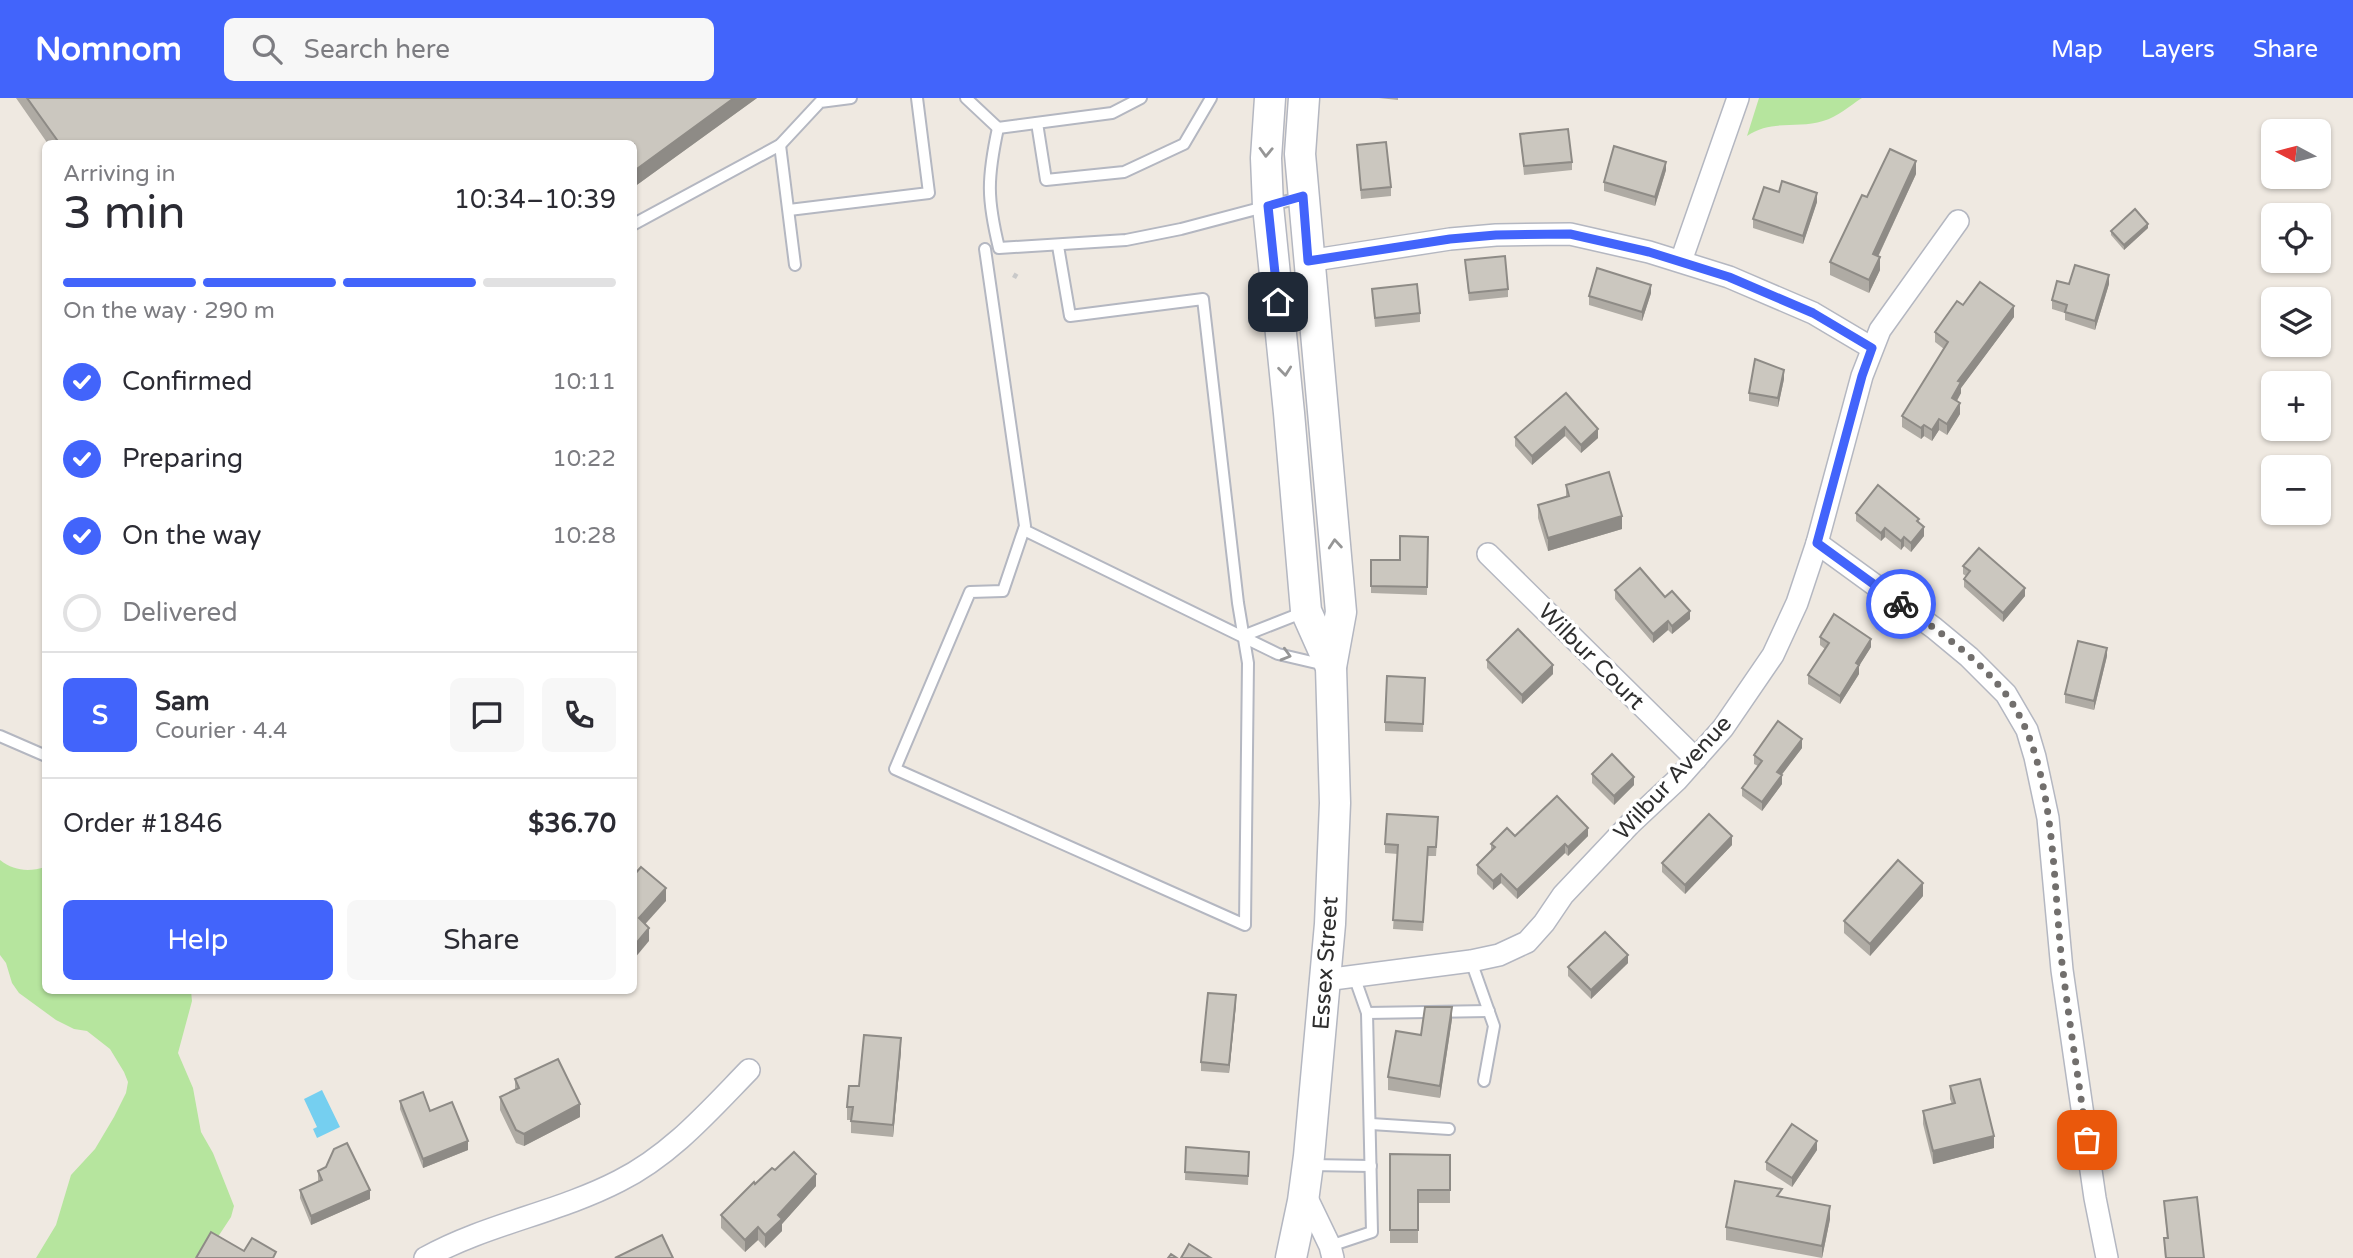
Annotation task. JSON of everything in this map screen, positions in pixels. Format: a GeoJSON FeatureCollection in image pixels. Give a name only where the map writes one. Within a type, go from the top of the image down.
{"type":"FeatureCollection","features":[{"type":"Feature","properties":{"kind":"main road","name":"Essex Street"},"geometry":{"type":"LineString","coordinates":[[1270,98],[1266,158],[1268,206],[1306,611],[1331,667]]}},
{"type":"Feature","properties":{"kind":"main road","name":"Essex Street"},"geometry":{"type":"LineString","coordinates":[[1291,1258],[1340,978],[1331,667],[1341,612],[1303,196],[1300,154],[1304,98]]}},
{"type":"Feature","properties":{"kind":"street"},"geometry":{"type":"LineString","coordinates":[[1681,261],[1738,98]]}},
{"type":"Feature","properties":{"kind":"street","name":"Wilbur Avenue"},"geometry":{"type":"LineString","coordinates":[[1340,978],[1471,961],[1499,955],[1527,942],[1573,885],[1723,728],[1773,654],[1797,603],[1817,543],[1862,376],[1880,330],[1958,221]]}},
{"type":"Feature","properties":{"kind":"street"},"geometry":{"type":"LineString","coordinates":[[1308,261],[1450,239],[1570,234],[1681,261],[1776,296],[1813,313],[1872,348]]}},
{"type":"Feature","properties":{"kind":"street"},"geometry":{"type":"LineString","coordinates":[[1817,543],[1934,628],[1988,674],[2006,694],[2026,730],[2035,757],[2048,818],[2062,970],[2095,1198],[2107,1258]]}},
{"type":"Feature","properties":{"kind":"street","name":"Wilbur Court"},"geometry":{"type":"LineString","coordinates":[[1488,554],[1696,759]]}},
{"type":"Feature","properties":{"kind":"street"},"geometry":{"type":"LineString","coordinates":[[425,1258],[479,1233],[567,1203],[620,1181],[673,1145],[749,1070]]}},
{"type":"Feature","properties":{"kind":"street"},"geometry":{"type":"LineString","coordinates":[[1306,1179],[1331,1252]]}},
{"type":"Feature","properties":{"kind":"lane"},"geometry":{"type":"LineString","coordinates":[[637,222],[780,145],[820,102],[851,98]]}},
{"type":"Feature","properties":{"kind":"lane"},"geometry":{"type":"LineString","coordinates":[[789,210],[929,192],[917,98]]}},
{"type":"Feature","properties":{"kind":"lane"},"geometry":{"type":"LineString","coordinates":[[966,98],[998,128]]}},
{"type":"Feature","properties":{"kind":"lane"},"geometry":{"type":"LineString","coordinates":[[998,128],[1112,113],[1142,98]]}},
{"type":"Feature","properties":{"kind":"lane"},"geometry":{"type":"LineString","coordinates":[[1037,123],[1046,180],[1124,172],[1184,144],[1212,98]]}},
{"type":"Feature","properties":{"kind":"lane"},"geometry":{"type":"LineString","coordinates":[[998,128],[989,170],[989,208],[999,248],[1126,240],[1181,229],[1303,196]]}},
{"type":"Feature","properties":{"kind":"lane"},"geometry":{"type":"LineString","coordinates":[[780,145],[795,265]]}},
{"type":"Feature","properties":{"kind":"lane"},"geometry":{"type":"LineString","coordinates":[[985,249],[1025,526],[1003,591],[970,592],[895,769],[1245,925],[1248,663],[1203,299],[1070,316],[1058,246]]}},
{"type":"Feature","properties":{"kind":"lane"},"geometry":{"type":"LineString","coordinates":[[1024,530],[1278,654],[1331,667]]}},
{"type":"Feature","properties":{"kind":"lane"},"geometry":{"type":"LineString","coordinates":[[1244,636],[1306,611]]}},
{"type":"Feature","properties":{"kind":"lane"},"geometry":{"type":"LineString","coordinates":[[0,736],[42,753]]}},
{"type":"Feature","properties":{"kind":"lane"},"geometry":{"type":"LineString","coordinates":[[1471,961],[1494,1026],[1484,1081]]}},
{"type":"Feature","properties":{"kind":"lane"},"geometry":{"type":"LineString","coordinates":[[1331,1252],[1372,1232],[1367,1013],[1340,978]]}},
{"type":"Feature","properties":{"kind":"lane"},"geometry":{"type":"LineString","coordinates":[[1367,1013],[1489,1011]]}},
{"type":"Feature","properties":{"kind":"lane"},"geometry":{"type":"LineString","coordinates":[[1371,1124],[1449,1129]]}},
{"type":"Feature","properties":{"kind":"lane"},"geometry":{"type":"LineString","coordinates":[[1306,1179],[1371,1166]]}},
{"type":"Feature","properties":{"kind":"path"},"geometry":{"type":"LineString","coordinates":[[1014,278],[1018,271]]}},
{"type":"Feature","properties":{"kind":"green space"},"geometry":{"type":"Polygon","coordinates":[[[1759,98],[1862,98],[1823,121],[1775,126],[1747,136],[1759,98]]]}},
{"type":"Feature","properties":{"kind":"green space"},"geometry":{"type":"Polygon","coordinates":[[[0,860],[22,870],[42,868],[42,994],[191,994],[192,1001],[178,1053],[193,1088],[201,1132],[213,1153],[234,1206],[231,1217],[204,1258],[36,1258],[56,1225],[71,1175],[95,1149],[126,1093],[128,1082],[110,1049],[87,1031],[74,1029],[56,1020],[19,993],[0,955],[0,860]]]}},
{"type":"Feature","properties":{"kind":"water"},"geometry":{"type":"Polygon","coordinates":[[[322,1090],[340,1127],[317,1138],[313,1129],[317,1127],[304,1099],[322,1090]]]}},
{"type":"Feature","properties":{"kind":"building"},"geometry":{"type":"Polygon","coordinates":[[[27,98],[734,98],[637,169],[637,140],[57,140],[27,98]]]}},
{"type":"Feature","properties":{"kind":"building"},"geometry":{"type":"Polygon","coordinates":[[[1568,129],[1572,162],[1524,166],[1520,134],[1568,129]]]}},
{"type":"Feature","properties":{"kind":"building"},"geometry":{"type":"Polygon","coordinates":[[[1386,142],[1391,187],[1361,190],[1357,145],[1386,142]]]}},
{"type":"Feature","properties":{"kind":"building"},"geometry":{"type":"Polygon","coordinates":[[[1614,146],[1666,162],[1655,197],[1604,182],[1614,146]]]}},
{"type":"Feature","properties":{"kind":"building"},"geometry":{"type":"Polygon","coordinates":[[[1890,149],[1916,161],[1873,254],[1880,257],[1869,280],[1830,262],[1862,195],[1867,197],[1890,149]]]}},
{"type":"Feature","properties":{"kind":"building"},"geometry":{"type":"Polygon","coordinates":[[[1782,181],[1817,193],[1803,236],[1753,219],[1764,187],[1779,192],[1782,181]]]}},
{"type":"Feature","properties":{"kind":"building"},"geometry":{"type":"Polygon","coordinates":[[[2135,209],[2148,224],[2124,245],[2111,231],[2135,209]]]}},
{"type":"Feature","properties":{"kind":"building"},"geometry":{"type":"Polygon","coordinates":[[[1505,256],[1508,289],[1469,293],[1465,260],[1505,256]]]}},
{"type":"Feature","properties":{"kind":"building"},"geometry":{"type":"Polygon","coordinates":[[[2075,265],[2109,275],[2095,321],[2065,312],[2067,305],[2052,300],[2057,281],[2069,284],[2075,265]]]}},
{"type":"Feature","properties":{"kind":"building"},"geometry":{"type":"Polygon","coordinates":[[[1597,268],[1651,285],[1642,312],[1589,296],[1597,268]]]}},
{"type":"Feature","properties":{"kind":"building"},"geometry":{"type":"Polygon","coordinates":[[[1980,282],[2014,306],[1958,381],[1961,382],[1952,398],[1960,403],[1947,424],[1939,419],[1932,430],[1924,425],[1921,428],[1902,416],[1948,342],[1935,332],[1957,301],[1963,305],[1980,282]]]}},
{"type":"Feature","properties":{"kind":"building"},"geometry":{"type":"Polygon","coordinates":[[[1417,284],[1420,313],[1375,318],[1372,289],[1417,284]]]}},
{"type":"Feature","properties":{"kind":"building"},"geometry":{"type":"Polygon","coordinates":[[[1755,359],[1784,370],[1778,398],[1749,393],[1755,359]]]}},
{"type":"Feature","properties":{"kind":"building"},"geometry":{"type":"Polygon","coordinates":[[[1566,393],[1598,429],[1581,445],[1565,427],[1532,456],[1515,437],[1566,393]]]}},
{"type":"Feature","properties":{"kind":"building"},"geometry":{"type":"Polygon","coordinates":[[[1609,472],[1622,516],[1548,538],[1538,505],[1569,496],[1566,485],[1609,472]]]}},
{"type":"Feature","properties":{"kind":"building"},"geometry":{"type":"Polygon","coordinates":[[[1878,485],[1919,519],[1917,521],[1924,527],[1911,543],[1904,537],[1901,541],[1885,528],[1881,533],[1856,513],[1878,485]]]}},
{"type":"Feature","properties":{"kind":"building"},"geometry":{"type":"Polygon","coordinates":[[[1400,536],[1428,537],[1427,587],[1371,586],[1371,560],[1400,560],[1400,536]]]}},
{"type":"Feature","properties":{"kind":"building"},"geometry":{"type":"Polygon","coordinates":[[[1979,548],[2025,588],[2003,613],[1964,579],[1970,571],[1963,566],[1979,548]]]}},
{"type":"Feature","properties":{"kind":"building"},"geometry":{"type":"Polygon","coordinates":[[[1640,568],[1665,597],[1672,591],[1690,611],[1672,626],[1668,621],[1653,634],[1615,590],[1640,568]]]}},
{"type":"Feature","properties":{"kind":"building"},"geometry":{"type":"Polygon","coordinates":[[[1834,614],[1871,639],[1840,696],[1808,675],[1829,643],[1820,637],[1834,614]]]}},
{"type":"Feature","properties":{"kind":"building"},"geometry":{"type":"Polygon","coordinates":[[[1518,629],[1553,665],[1522,695],[1487,660],[1518,629]]]}},
{"type":"Feature","properties":{"kind":"building"},"geometry":{"type":"Polygon","coordinates":[[[2078,641],[2107,648],[2094,701],[2065,694],[2078,641]]]}},
{"type":"Feature","properties":{"kind":"building"},"geometry":{"type":"Polygon","coordinates":[[[1387,676],[1425,678],[1423,724],[1385,722],[1387,676]]]}},
{"type":"Feature","properties":{"kind":"building"},"geometry":{"type":"Polygon","coordinates":[[[1778,721],[1802,739],[1777,772],[1782,775],[1762,802],[1742,788],[1762,761],[1754,755],[1778,721]]]}},
{"type":"Feature","properties":{"kind":"building"},"geometry":{"type":"Polygon","coordinates":[[[1612,754],[1634,777],[1614,796],[1592,774],[1612,754]]]}},
{"type":"Feature","properties":{"kind":"building"},"geometry":{"type":"Polygon","coordinates":[[[1557,796],[1588,828],[1568,847],[1565,844],[1517,890],[1501,874],[1493,881],[1477,865],[1495,847],[1491,844],[1507,828],[1515,836],[1557,796]]]}},
{"type":"Feature","properties":{"kind":"building"},"geometry":{"type":"Polygon","coordinates":[[[1387,814],[1438,817],[1436,847],[1428,847],[1423,922],[1393,920],[1398,845],[1385,844],[1387,814]]]}},
{"type":"Feature","properties":{"kind":"building"},"geometry":{"type":"Polygon","coordinates":[[[1709,814],[1732,836],[1685,885],[1662,863],[1709,814]]]}},
{"type":"Feature","properties":{"kind":"building"},"geometry":{"type":"Polygon","coordinates":[[[1898,860],[1923,883],[1870,944],[1844,921],[1898,860]]]}},
{"type":"Feature","properties":{"kind":"building"},"geometry":{"type":"Polygon","coordinates":[[[641,867],[666,888],[639,918],[649,928],[637,942],[637,872],[641,867]]]}},
{"type":"Feature","properties":{"kind":"building"},"geometry":{"type":"Polygon","coordinates":[[[1605,932],[1628,955],[1591,990],[1568,967],[1605,932]]]}},
{"type":"Feature","properties":{"kind":"building"},"geometry":{"type":"Polygon","coordinates":[[[1208,993],[1236,995],[1229,1065],[1201,1062],[1208,993]]]}},
{"type":"Feature","properties":{"kind":"building"},"geometry":{"type":"Polygon","coordinates":[[[1425,1007],[1452,1007],[1440,1086],[1388,1077],[1396,1031],[1421,1035],[1425,1007]]]}},
{"type":"Feature","properties":{"kind":"building"},"geometry":{"type":"Polygon","coordinates":[[[864,1035],[901,1038],[893,1125],[851,1121],[853,1107],[847,1107],[849,1086],[859,1086],[864,1035]]]}},
{"type":"Feature","properties":{"kind":"building"},"geometry":{"type":"Polygon","coordinates":[[[558,1059],[580,1104],[524,1134],[516,1130],[500,1097],[519,1088],[515,1079],[558,1059]]]}},
{"type":"Feature","properties":{"kind":"building"},"geometry":{"type":"Polygon","coordinates":[[[1980,1079],[1994,1136],[1933,1151],[1923,1111],[1955,1103],[1950,1086],[1980,1079]]]}},
{"type":"Feature","properties":{"kind":"building"},"geometry":{"type":"Polygon","coordinates":[[[423,1092],[430,1111],[452,1102],[468,1141],[423,1159],[400,1101],[423,1092]]]}},
{"type":"Feature","properties":{"kind":"building"},"geometry":{"type":"Polygon","coordinates":[[[1792,1124],[1817,1141],[1792,1178],[1766,1162],[1792,1124]]]}},
{"type":"Feature","properties":{"kind":"building"},"geometry":{"type":"Polygon","coordinates":[[[347,1143],[370,1190],[311,1216],[300,1190],[322,1180],[318,1171],[326,1167],[334,1149],[347,1143]]]}},
{"type":"Feature","properties":{"kind":"building"},"geometry":{"type":"Polygon","coordinates":[[[1186,1147],[1249,1152],[1248,1176],[1185,1172],[1186,1147]]]}},
{"type":"Feature","properties":{"kind":"building"},"geometry":{"type":"Polygon","coordinates":[[[794,1152],[816,1174],[778,1215],[782,1219],[765,1235],[758,1227],[745,1240],[721,1215],[754,1182],[755,1184],[772,1168],[775,1170],[794,1152]]]}},
{"type":"Feature","properties":{"kind":"building"},"geometry":{"type":"Polygon","coordinates":[[[1390,1154],[1450,1155],[1450,1190],[1418,1190],[1418,1230],[1390,1230],[1390,1154]]]}},
{"type":"Feature","properties":{"kind":"building"},"geometry":{"type":"Polygon","coordinates":[[[1735,1181],[1782,1189],[1777,1196],[1830,1206],[1822,1246],[1726,1227],[1735,1181]]]}},
{"type":"Feature","properties":{"kind":"building"},"geometry":{"type":"Polygon","coordinates":[[[2197,1197],[2204,1258],[2166,1258],[2164,1238],[2168,1238],[2164,1201],[2197,1197]]]}},
{"type":"Feature","properties":{"kind":"building"},"geometry":{"type":"Polygon","coordinates":[[[211,1232],[244,1251],[252,1238],[276,1252],[273,1258],[196,1258],[211,1232]]]}},
{"type":"Feature","properties":{"kind":"building"},"geometry":{"type":"Polygon","coordinates":[[[662,1235],[673,1258],[615,1258],[662,1235]]]}},
{"type":"Feature","properties":{"kind":"building"},"geometry":{"type":"Polygon","coordinates":[[[1189,1244],[1211,1258],[1181,1258],[1189,1244]]]}},
{"type":"Feature","properties":{"kind":"way so far"},"geometry":{"type":"LineString","coordinates":[[1901,604],[1988,674],[2006,694],[2031,743],[2048,818],[2062,970],[2087,1140]]}},
{"type":"Feature","properties":{"kind":"route"},"geometry":{"type":"LineString","coordinates":[[1278,302],[1268,206],[1303,196],[1308,261],[1450,239],[1570,234],[1681,261],[1729,277],[1813,313],[1872,348],[1817,543],[1901,604]]}}]}
